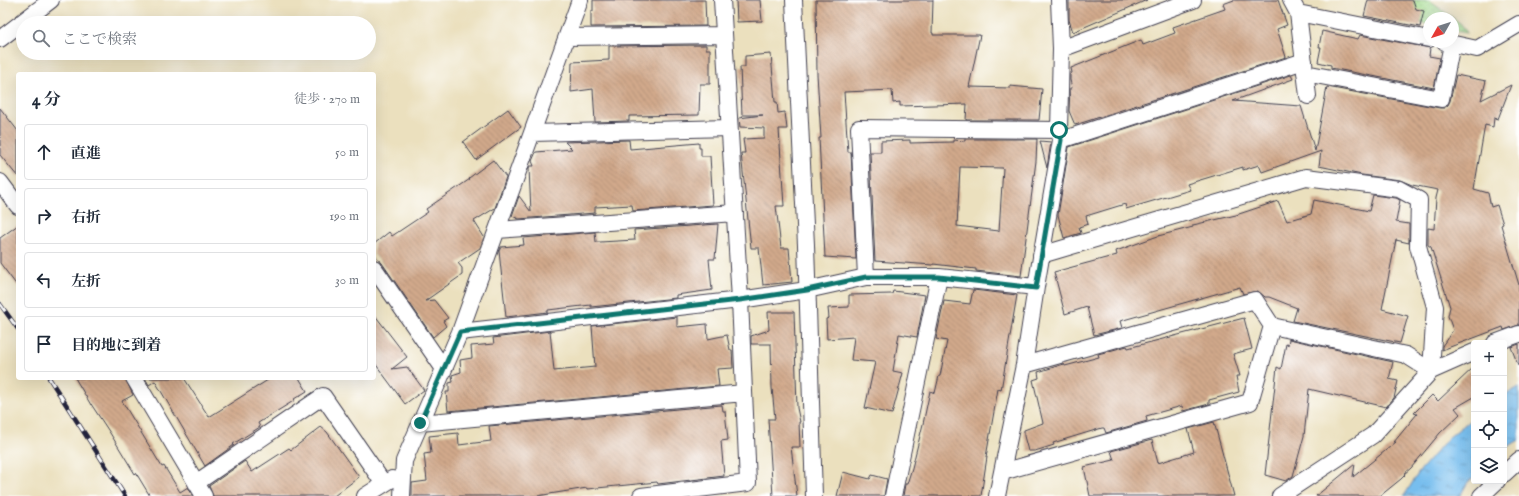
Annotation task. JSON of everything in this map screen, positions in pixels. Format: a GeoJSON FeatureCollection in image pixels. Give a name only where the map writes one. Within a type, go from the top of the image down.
{"type":"FeatureCollection","features":[{"type":"Feature","properties":{"kind":"street"},"geometry":{"type":"LineString","coordinates":[[30,16],[51,0]]}},
{"type":"Feature","properties":{"kind":"street"},"geometry":{"type":"LineString","coordinates":[[402,496],[404,461],[460,332],[580,0]]}},
{"type":"Feature","properties":{"kind":"street"},"geometry":{"type":"LineString","coordinates":[[641,496],[749,490],[740,300],[722,0]]}},
{"type":"Feature","properties":{"kind":"street"},"geometry":{"type":"LineString","coordinates":[[794,0],[807,290],[814,496]]}},
{"type":"Feature","properties":{"kind":"street"},"geometry":{"type":"LineString","coordinates":[[997,496],[1024,365],[1060,135],[1062,49],[1059,0]]}},
{"type":"Feature","properties":{"kind":"street"},"geometry":{"type":"LineString","coordinates":[[1062,49],[1193,0]]}},
{"type":"Feature","properties":{"kind":"street"},"geometry":{"type":"LineString","coordinates":[[1308,96],[1295,6],[1423,38]]}},
{"type":"Feature","properties":{"kind":"street"},"geometry":{"type":"LineString","coordinates":[[1459,45],[1477,49],[1519,24]]}},
{"type":"Feature","properties":{"kind":"street"},"geometry":{"type":"LineString","coordinates":[[0,39],[16,27]]}},
{"type":"Feature","properties":{"kind":"street"},"geometry":{"type":"LineString","coordinates":[[567,37],[724,35]]}},
{"type":"Feature","properties":{"kind":"street"},"geometry":{"type":"LineString","coordinates":[[866,277],[859,128],[1060,135],[1304,67],[1441,99],[1447,48]]}},
{"type":"Feature","properties":{"kind":"street"},"geometry":{"type":"LineString","coordinates":[[532,133],[729,128]]}},
{"type":"Feature","properties":{"kind":"street"},"geometry":{"type":"LineString","coordinates":[[1041,255],[1306,177],[1399,189],[1419,200],[1418,246],[1435,306],[1431,371]]}},
{"type":"Feature","properties":{"kind":"street"},"geometry":{"type":"LineString","coordinates":[[0,182],[16,203]]}},
{"type":"Feature","properties":{"kind":"street"},"geometry":{"type":"LineString","coordinates":[[497,230],[735,213]]}},
{"type":"Feature","properties":{"kind":"street"},"geometry":{"type":"LineString","coordinates":[[376,271],[444,369]]}},
{"type":"Feature","properties":{"kind":"street"},"geometry":{"type":"LineString","coordinates":[[460,332],[740,300],[807,290],[866,277],[939,277],[1036,288]]}},
{"type":"Feature","properties":{"kind":"street"},"geometry":{"type":"LineString","coordinates":[[893,496],[939,277]]}},
{"type":"Feature","properties":{"kind":"street"},"geometry":{"type":"LineString","coordinates":[[1024,365],[1255,300],[1272,326],[1406,355],[1431,371]]}},
{"type":"Feature","properties":{"kind":"street"},"geometry":{"type":"LineString","coordinates":[[1002,472],[1250,402],[1272,326]]}},
{"type":"Feature","properties":{"kind":"street"},"geometry":{"type":"LineString","coordinates":[[1503,340],[1519,334]]}},
{"type":"Feature","properties":{"kind":"street"},"geometry":{"type":"LineString","coordinates":[[1280,496],[1373,435],[1431,371],[1471,353]]}},
{"type":"Feature","properties":{"kind":"street"},"geometry":{"type":"LineString","coordinates":[[135,380],[200,489],[323,396],[384,484]]}},
{"type":"Feature","properties":{"kind":"street"},"geometry":{"type":"LineString","coordinates":[[420,423],[744,393]]}},
{"type":"Feature","properties":{"kind":"street"},"geometry":{"type":"LineString","coordinates":[[1507,471],[1519,460]]}},
{"type":"Feature","properties":{"kind":"street"},"geometry":{"type":"LineString","coordinates":[[365,496],[403,471]]}},
{"type":"Feature","properties":{"kind":"street"},"geometry":{"type":"LineString","coordinates":[[1481,496],[1494,484]]}},
{"type":"Feature","properties":{"kind":"green space"},"geometry":{"type":"Polygon","coordinates":[[[1383,0],[1430,0],[1445,12],[1423,12],[1423,24],[1390,16],[1383,0]]]}},
{"type":"Feature","properties":{"kind":"green space"},"geometry":{"type":"Polygon","coordinates":[[[1459,22],[1461,24],[1467,33],[1459,31],[1459,22]]]}},
{"type":"Feature","properties":{"kind":"water"},"geometry":{"type":"Polygon","coordinates":[[[1519,387],[1519,440],[1507,447],[1507,412],[1507,394],[1519,387]]]}},
{"type":"Feature","properties":{"kind":"water"},"geometry":{"type":"Polygon","coordinates":[[[1471,419],[1471,480],[1460,496],[1404,496],[1419,472],[1448,438],[1471,419]]]}},
{"type":"Feature","properties":{"kind":"building"},"geometry":{"type":"Polygon","coordinates":[[[593,0],[705,0],[706,26],[591,27],[593,0]]]}},
{"type":"Feature","properties":{"kind":"building"},"geometry":{"type":"Polygon","coordinates":[[[736,0],[760,0],[762,21],[737,22],[736,0]]]}},
{"type":"Feature","properties":{"kind":"building"},"geometry":{"type":"Polygon","coordinates":[[[816,0],[933,0],[933,35],[980,35],[969,87],[1010,88],[1010,86],[1042,89],[1039,120],[966,120],[967,104],[900,106],[900,102],[893,103],[892,90],[844,92],[848,152],[851,152],[856,259],[825,257],[819,138],[821,138],[817,74],[816,0]]]}},
{"type":"Feature","properties":{"kind":"building"},"geometry":{"type":"Polygon","coordinates":[[[1069,0],[1147,0],[1073,32],[1069,20],[1069,0]]]}},
{"type":"Feature","properties":{"kind":"building"},"geometry":{"type":"Polygon","coordinates":[[[1234,0],[1278,0],[1287,25],[1277,29],[1286,57],[1075,125],[1069,111],[1070,88],[1072,88],[1070,80],[1070,74],[1072,73],[1071,68],[1141,40],[1143,45],[1175,33],[1173,27],[1225,9],[1223,4],[1234,0]]]}},
{"type":"Feature","properties":{"kind":"building"},"geometry":{"type":"Polygon","coordinates":[[[1368,0],[1413,0],[1416,9],[1424,11],[1420,27],[1364,16],[1368,0]]]}},
{"type":"Feature","properties":{"kind":"building"},"geometry":{"type":"Polygon","coordinates":[[[1322,31],[1358,39],[1360,35],[1423,47],[1423,48],[1430,48],[1429,56],[1440,58],[1434,88],[1331,68],[1331,65],[1318,62],[1321,47],[1319,47],[1322,31]]]}},
{"type":"Feature","properties":{"kind":"building"},"geometry":{"type":"Polygon","coordinates":[[[706,45],[706,49],[710,49],[710,84],[700,84],[699,115],[629,116],[629,121],[595,122],[593,89],[571,92],[572,62],[609,60],[609,46],[706,45]]]}},
{"type":"Feature","properties":{"kind":"building"},"geometry":{"type":"Polygon","coordinates":[[[771,54],[775,102],[777,102],[778,113],[785,112],[787,129],[779,129],[784,206],[776,206],[781,248],[789,248],[792,282],[763,285],[759,248],[751,248],[741,153],[745,153],[743,139],[764,138],[764,128],[740,127],[739,118],[763,115],[742,115],[740,67],[745,67],[745,56],[771,54]]]}},
{"type":"Feature","properties":{"kind":"building"},"geometry":{"type":"Polygon","coordinates":[[[1291,75],[1293,79],[1233,101],[1301,106],[1315,151],[1327,87],[1444,108],[1450,101],[1456,75],[1486,81],[1481,100],[1511,85],[1498,119],[1494,118],[1493,127],[1485,125],[1474,189],[1488,193],[1491,207],[1497,205],[1503,224],[1501,225],[1519,285],[1519,325],[1504,330],[1503,327],[1442,350],[1442,346],[1453,330],[1448,316],[1450,307],[1431,247],[1428,245],[1428,228],[1434,229],[1438,190],[1412,185],[1400,180],[1362,175],[1319,166],[1321,151],[1262,172],[1259,165],[1243,170],[1243,167],[1187,184],[1190,190],[1126,209],[1125,204],[1086,216],[1088,224],[1079,227],[1081,233],[1064,238],[1058,215],[1069,147],[1291,75]]]}},
{"type":"Feature","properties":{"kind":"building"},"geometry":{"type":"Polygon","coordinates":[[[0,108],[16,128],[16,175],[0,155],[0,108]]]}},
{"type":"Feature","properties":{"kind":"building"},"geometry":{"type":"Polygon","coordinates":[[[508,109],[521,127],[476,160],[463,142],[508,109]]]}},
{"type":"Feature","properties":{"kind":"building"},"geometry":{"type":"Polygon","coordinates":[[[965,139],[1037,139],[1036,161],[1021,276],[933,264],[875,261],[870,152],[881,152],[881,141],[910,140],[910,143],[953,142],[953,140],[965,141],[965,139]],[[960,167],[957,226],[999,231],[1003,168],[960,167]]]}},
{"type":"Feature","properties":{"kind":"building"},"geometry":{"type":"Polygon","coordinates":[[[629,140],[630,149],[699,143],[699,148],[701,148],[701,156],[710,156],[713,205],[633,211],[632,205],[595,207],[595,213],[519,219],[512,216],[519,196],[531,212],[529,168],[530,166],[534,166],[532,161],[536,152],[572,149],[565,142],[629,140]]]}},
{"type":"Feature","properties":{"kind":"building"},"geometry":{"type":"Polygon","coordinates":[[[1040,141],[1051,142],[1047,168],[1040,141]]]}},
{"type":"Feature","properties":{"kind":"building"},"geometry":{"type":"Polygon","coordinates":[[[493,160],[506,177],[495,208],[474,221],[484,237],[480,248],[458,263],[462,268],[462,275],[425,301],[434,300],[448,318],[443,321],[446,326],[433,337],[376,256],[376,242],[389,232],[392,236],[428,212],[426,209],[470,179],[469,178],[493,160]]]}},
{"type":"Feature","properties":{"kind":"building"},"geometry":{"type":"Polygon","coordinates":[[[1373,195],[1396,198],[1400,200],[1396,222],[1409,224],[1409,243],[1396,240],[1382,309],[1408,316],[1400,343],[1293,321],[1297,308],[1269,297],[1265,297],[1258,291],[1243,294],[1240,287],[1120,321],[1122,328],[1094,335],[1087,307],[1065,314],[1054,272],[1117,255],[1116,251],[1158,236],[1193,227],[1193,225],[1236,215],[1278,201],[1287,221],[1311,214],[1314,200],[1369,211],[1373,195]]]}},
{"type":"Feature","properties":{"kind":"building"},"geometry":{"type":"Polygon","coordinates":[[[718,224],[715,259],[709,259],[712,290],[676,295],[676,298],[591,307],[591,305],[506,317],[499,251],[501,247],[524,245],[523,238],[595,232],[596,242],[635,240],[634,230],[718,224]]]}},
{"type":"Feature","properties":{"kind":"building"},"geometry":{"type":"Polygon","coordinates":[[[16,226],[16,284],[0,263],[0,238],[16,226]]]}},
{"type":"Feature","properties":{"kind":"building"},"geometry":{"type":"Polygon","coordinates":[[[973,290],[1017,295],[1001,390],[998,389],[981,496],[903,496],[905,484],[907,484],[912,468],[930,391],[935,393],[940,376],[947,341],[936,339],[944,301],[970,304],[973,290]]]}},
{"type":"Feature","properties":{"kind":"building"},"geometry":{"type":"Polygon","coordinates":[[[893,291],[925,295],[917,337],[899,334],[893,371],[903,373],[892,414],[865,408],[875,362],[851,360],[854,337],[827,339],[826,319],[829,318],[828,308],[849,307],[849,295],[892,294],[893,291]]]}},
{"type":"Feature","properties":{"kind":"building"},"geometry":{"type":"Polygon","coordinates":[[[768,312],[794,312],[797,408],[800,422],[800,447],[791,447],[797,496],[773,496],[768,419],[775,419],[772,388],[771,344],[751,344],[751,336],[769,330],[768,312]]]}},
{"type":"Feature","properties":{"kind":"building"},"geometry":{"type":"Polygon","coordinates":[[[376,317],[407,357],[392,369],[407,367],[424,390],[405,404],[376,365],[376,317]]]}},
{"type":"Feature","properties":{"kind":"building"},"geometry":{"type":"Polygon","coordinates":[[[677,317],[677,327],[707,324],[708,339],[727,335],[730,350],[732,350],[733,368],[717,369],[719,386],[448,411],[446,392],[449,392],[449,383],[453,382],[452,375],[461,372],[460,360],[472,358],[471,346],[494,344],[493,338],[550,331],[554,371],[595,367],[592,326],[677,317]]]}},
{"type":"Feature","properties":{"kind":"building"},"geometry":{"type":"Polygon","coordinates":[[[1244,318],[1252,349],[1233,354],[1240,376],[1236,376],[1239,392],[1209,400],[1209,404],[1183,411],[1182,406],[1146,416],[1147,421],[1106,433],[1104,428],[1102,428],[1053,443],[1054,445],[1035,451],[1028,451],[1024,430],[1043,423],[1033,380],[1039,378],[1038,372],[1064,364],[1065,366],[1099,357],[1098,354],[1127,346],[1128,348],[1244,318]]]}},
{"type":"Feature","properties":{"kind":"building"},"geometry":{"type":"Polygon","coordinates":[[[1289,339],[1393,362],[1389,379],[1398,381],[1394,398],[1386,407],[1309,389],[1304,436],[1293,476],[1286,481],[1265,475],[1277,367],[1281,369],[1286,344],[1288,345],[1289,339]]]}},
{"type":"Feature","properties":{"kind":"building"},"geometry":{"type":"Polygon","coordinates":[[[1519,344],[1519,365],[1518,365],[1511,347],[1519,344]]]}},
{"type":"Feature","properties":{"kind":"building"},"geometry":{"type":"Polygon","coordinates":[[[1471,370],[1471,399],[1455,408],[1460,414],[1440,433],[1401,479],[1380,496],[1316,496],[1355,464],[1353,477],[1396,442],[1394,442],[1417,414],[1414,413],[1432,395],[1438,401],[1471,370]]]}},
{"type":"Feature","properties":{"kind":"building"},"geometry":{"type":"Polygon","coordinates":[[[76,380],[126,380],[133,395],[122,401],[162,467],[164,466],[180,492],[188,487],[193,496],[150,496],[76,380]]]}},
{"type":"Feature","properties":{"kind":"building"},"geometry":{"type":"Polygon","coordinates":[[[146,380],[185,380],[209,417],[268,380],[300,380],[307,391],[258,423],[260,427],[233,444],[234,445],[205,466],[155,381],[149,385],[146,380]]]}},
{"type":"Feature","properties":{"kind":"building"},"geometry":{"type":"Polygon","coordinates":[[[722,405],[723,411],[725,411],[728,440],[721,441],[724,476],[658,484],[657,482],[587,488],[537,496],[412,496],[412,483],[427,481],[424,454],[431,453],[429,436],[458,433],[459,445],[491,441],[489,426],[722,405]]]}},
{"type":"Feature","properties":{"kind":"building"},"geometry":{"type":"Polygon","coordinates":[[[1214,422],[1234,496],[1090,496],[1084,467],[1114,460],[1111,451],[1152,440],[1158,463],[1194,452],[1188,429],[1214,422]]]}},
{"type":"Feature","properties":{"kind":"building"},"geometry":{"type":"Polygon","coordinates":[[[321,427],[327,432],[359,477],[334,496],[213,496],[209,486],[245,461],[252,472],[289,448],[291,450],[321,427]]]}},
{"type":"Feature","properties":{"kind":"building"},"geometry":{"type":"Polygon","coordinates":[[[843,472],[870,479],[872,475],[887,479],[884,496],[837,496],[843,472]]]}},
{"type":"Feature","properties":{"kind":"railway"},"geometry":{"type":"LineString","coordinates":[[0,304],[16,326]]}},
{"type":"Feature","properties":{"kind":"railway"},"geometry":{"type":"LineString","coordinates":[[50,380],[125,496]]}},
{"type":"Feature","properties":{"kind":"route"},"geometry":{"type":"LineString","coordinates":[[420,423],[460,332],[740,300],[807,290],[866,277],[939,277],[1036,288],[1061,140],[1059,130]]}}]}
